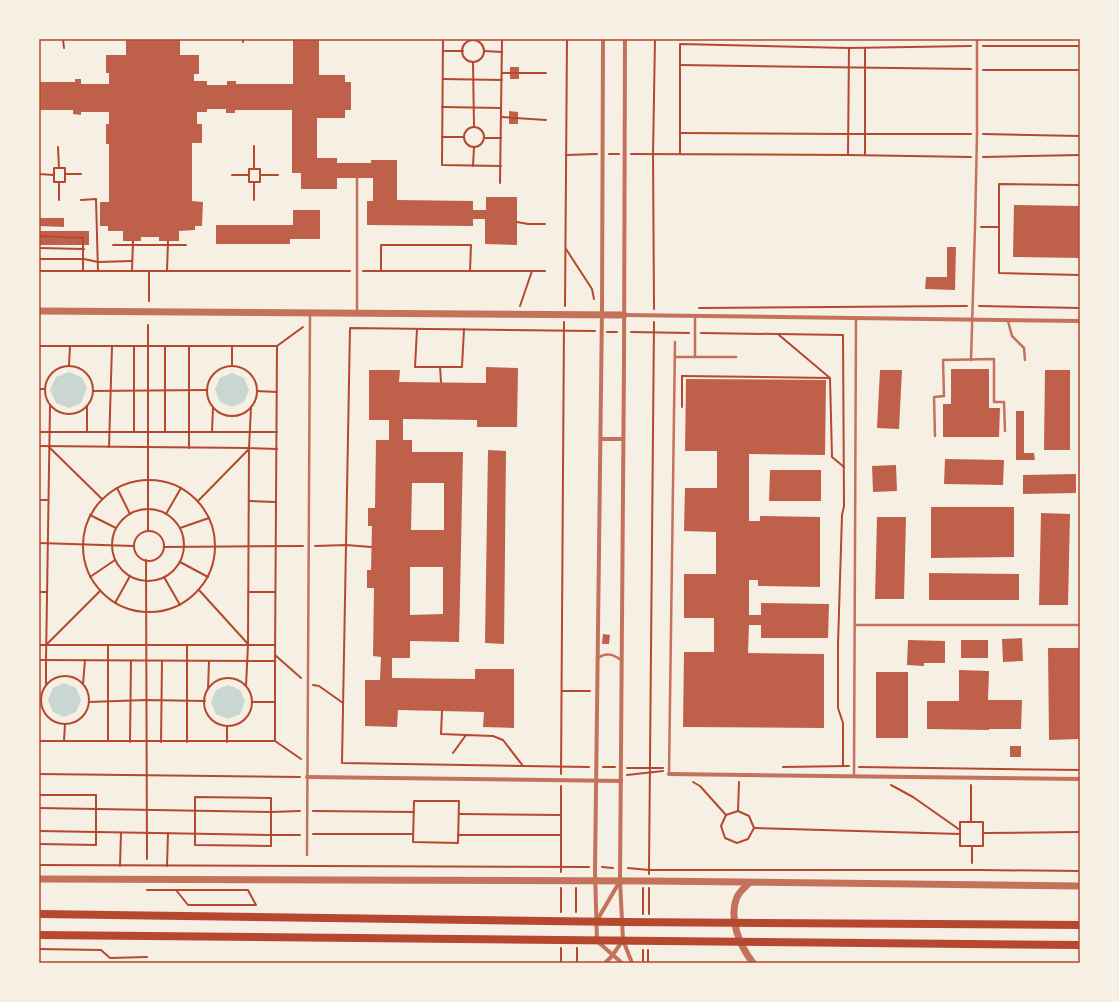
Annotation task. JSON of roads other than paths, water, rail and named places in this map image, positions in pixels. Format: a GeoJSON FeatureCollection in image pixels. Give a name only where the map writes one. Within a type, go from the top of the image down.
{"type":"FeatureCollection","features":[{"type":"Feature","properties":{"kind":"main road"},"geometry":{"type":"LineString","coordinates":[[39,914],[596,922],[1080,925]]}},
{"type":"Feature","properties":{"kind":"main road"},"geometry":{"type":"LineString","coordinates":[[39,935],[1080,945]]}},
{"type":"Feature","properties":{"kind":"street"},"geometry":{"type":"LineString","coordinates":[[603,39],[601,439],[595,881],[597,941],[612,956],[622,963]]}},
{"type":"Feature","properties":{"kind":"street"},"geometry":{"type":"LineString","coordinates":[[625,39],[620,881],[623,940],[632,963]]}},
{"type":"Feature","properties":{"kind":"street"},"geometry":{"type":"LineString","coordinates":[[39,311],[654,315],[1080,321]]}},
{"type":"Feature","properties":{"kind":"street"},"geometry":{"type":"LineString","coordinates":[[601,439],[623,439]]}},
{"type":"Feature","properties":{"kind":"street"},"geometry":{"type":"LineString","coordinates":[[669,774],[1080,779]]}},
{"type":"Feature","properties":{"kind":"street"},"geometry":{"type":"LineString","coordinates":[[307,777],[621,781]]}},
{"type":"Feature","properties":{"kind":"street"},"geometry":{"type":"LineString","coordinates":[[39,879],[620,881],[1080,886]]}},
{"type":"Feature","properties":{"kind":"street"},"geometry":{"type":"LineString","coordinates":[[596,922],[620,881]]}},
{"type":"Feature","properties":{"kind":"street"},"geometry":{"type":"LineString","coordinates":[[749,883],[737,896],[734,910],[735,922],[740,942],[753,963]]}},
{"type":"Feature","properties":{"kind":"street"},"geometry":{"type":"LineString","coordinates":[[605,963],[623,940]]}},
{"type":"Feature","properties":{"kind":"lane"},"geometry":{"type":"LineString","coordinates":[[971,360],[976,227],[976,39]]}},
{"type":"Feature","properties":{"kind":"lane"},"geometry":{"type":"LineString","coordinates":[[357,178],[357,314]]}},
{"type":"Feature","properties":{"kind":"lane"},"geometry":{"type":"LineString","coordinates":[[307,855],[310,313]]}},
{"type":"Feature","properties":{"kind":"lane"},"geometry":{"type":"LineString","coordinates":[[694,357],[695,316]]}},
{"type":"Feature","properties":{"kind":"lane"},"geometry":{"type":"LineString","coordinates":[[854,776],[856,318]]}},
{"type":"Feature","properties":{"kind":"lane"},"geometry":{"type":"LineString","coordinates":[[1008,320],[1012,336],[1024,348],[1026,360]]}},
{"type":"Feature","properties":{"kind":"lane"},"geometry":{"type":"LineString","coordinates":[[669,774],[675,342]]}},
{"type":"Feature","properties":{"kind":"lane"},"geometry":{"type":"LineString","coordinates":[[675,357],[736,357]]}},
{"type":"Feature","properties":{"kind":"lane"},"geometry":{"type":"LineString","coordinates":[[935,436],[934,397],[944,396],[943,360],[994,359],[994,402],[1004,402],[1005,432]]}},
{"type":"Feature","properties":{"kind":"lane"},"geometry":{"type":"LineString","coordinates":[[855,625],[1080,625]]}},
{"type":"Feature","properties":{"kind":"lane"},"geometry":{"type":"LineString","coordinates":[[598,658],[603,655],[610,654],[622,660]]}}]}
